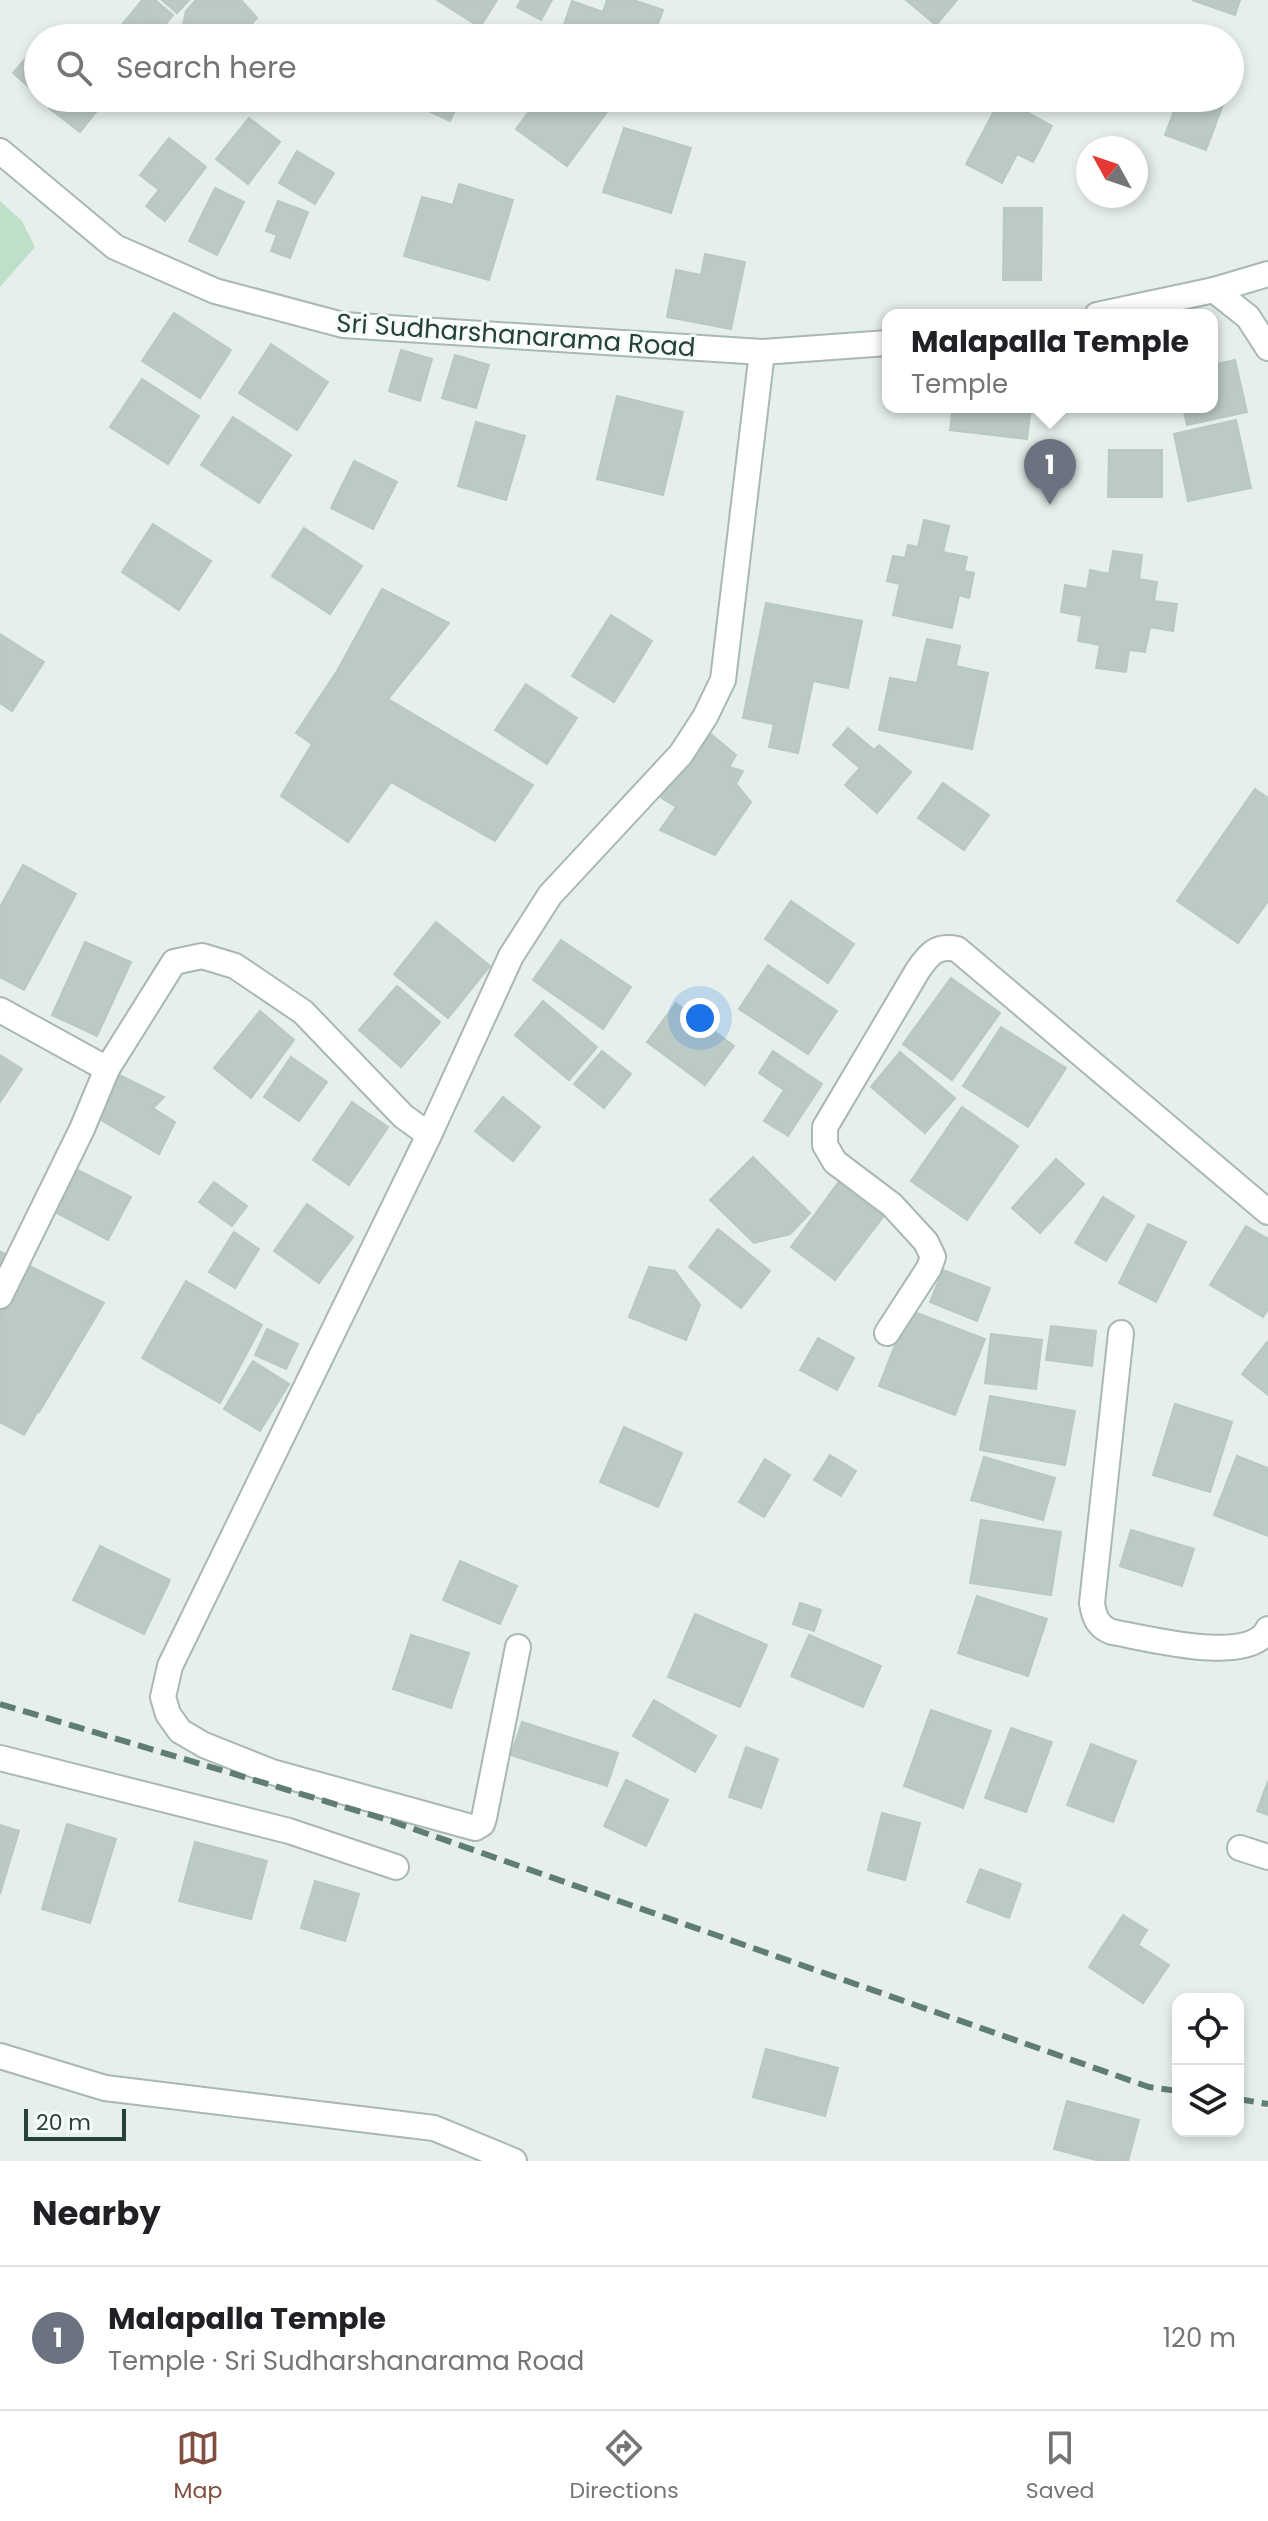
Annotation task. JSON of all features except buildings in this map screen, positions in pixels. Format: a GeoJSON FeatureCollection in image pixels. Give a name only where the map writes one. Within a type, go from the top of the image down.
{"type":"FeatureCollection","features":[{"type":"Feature","properties":{"kind":"street","name":"Sri Sudharshanarama Road"},"geometry":{"type":"LineString","coordinates":[[0,151],[115,247],[215,291],[343,325],[762,352],[882,343]]}},
{"type":"Feature","properties":{"kind":"street"},"geometry":{"type":"LineString","coordinates":[[1125,309],[1214,290],[1268,274]]}},
{"type":"Feature","properties":{"kind":"street"},"geometry":{"type":"LineString","coordinates":[[1214,290],[1248,317],[1268,348]]}},
{"type":"Feature","properties":{"kind":"street"},"geometry":{"type":"LineString","coordinates":[[518,1647],[484,1818],[482,1824],[475,1828],[272,1772],[204,1745],[180,1731],[168,1714],[163,1697],[170,1666],[429,1135],[511,956],[550,895],[681,754],[705,717],[723,680],[762,352]]}},
{"type":"Feature","properties":{"kind":"street"},"geometry":{"type":"LineString","coordinates":[[887,1333],[933,1257],[926,1242],[892,1205],[835,1162],[825,1145],[825,1127],[918,970],[931,952],[941,947],[957,949],[1268,1212]]}},
{"type":"Feature","properties":{"kind":"street"},"geometry":{"type":"LineString","coordinates":[[0,1296],[82,1129],[107,1069],[174,962],[202,956],[235,966],[303,1012],[403,1116],[429,1135]]}},
{"type":"Feature","properties":{"kind":"street"},"geometry":{"type":"LineString","coordinates":[[0,1010],[107,1069]]}},
{"type":"Feature","properties":{"kind":"street"},"geometry":{"type":"LineString","coordinates":[[1121,1333],[1092,1603],[1094,1614],[1100,1625],[1112,1632],[1223,1650],[1253,1644],[1261,1640],[1268,1629]]}},
{"type":"Feature","properties":{"kind":"street"},"geometry":{"type":"LineString","coordinates":[[0,1758],[289,1831],[396,1867]]}},
{"type":"Feature","properties":{"kind":"street"},"geometry":{"type":"LineString","coordinates":[[1240,1848],[1268,1857]]}},
{"type":"Feature","properties":{"kind":"street"},"geometry":{"type":"LineString","coordinates":[[0,2056],[105,2088],[434,2128],[514,2161]]}},
{"type":"Feature","properties":{"kind":"green space"},"geometry":{"type":"Polygon","coordinates":[[[0,201],[22,221],[35,247],[0,287],[0,201]]]}},
{"type":"Feature","properties":{"kind":"railway"},"geometry":{"type":"LineString","coordinates":[[0,1704],[388,1820],[1149,2087],[1172,2090]]}},
{"type":"Feature","properties":{"kind":"railway"},"geometry":{"type":"LineString","coordinates":[[1244,2100],[1268,2104]]}},
{"type":"Feature","properties":{"kind":"place","name":"Malapalla Temple"},"geometry":{"type":"Point","coordinates":[1050,505]}}]}
